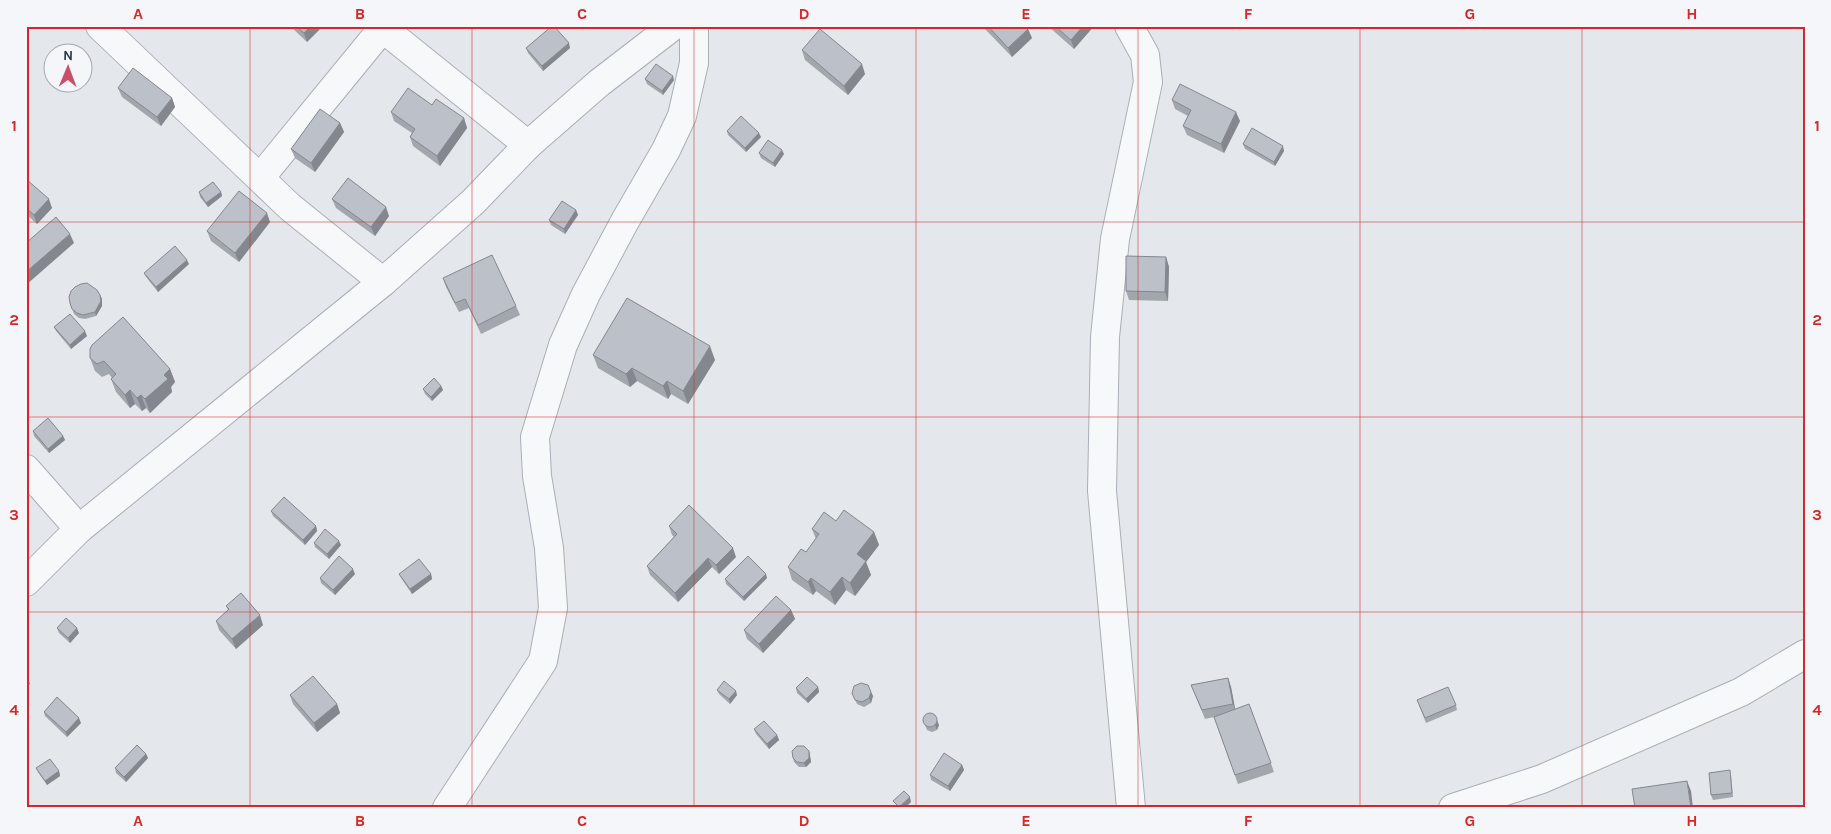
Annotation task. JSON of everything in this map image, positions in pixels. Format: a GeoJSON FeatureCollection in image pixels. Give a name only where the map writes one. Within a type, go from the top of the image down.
{"type":"FeatureCollection","features":[{"type":"Feature","properties":{"kind":"street"},"geometry":{"type":"LineString","coordinates":[[100,26],[290,207],[382,282]]}},
{"type":"Feature","properties":{"kind":"street"},"geometry":{"type":"LineString","coordinates":[[26,582],[79,529],[382,282],[473,202],[528,145],[599,83],[672,26]]}},
{"type":"Feature","properties":{"kind":"street"},"geometry":{"type":"LineString","coordinates":[[447,808],[543,661],[553,608],[549,548],[537,476],[535,437],[563,345],[586,294],[666,150],[682,116],[694,63],[694,26]]}},
{"type":"Feature","properties":{"kind":"street"},"geometry":{"type":"LineString","coordinates":[[1129,26],[1145,55],[1148,82],[1115,239],[1105,337],[1102,491],[1131,808]]}},
{"type":"Feature","properties":{"kind":"street"},"geometry":{"type":"LineString","coordinates":[[260,178],[381,27],[528,145]]}},
{"type":"Feature","properties":{"kind":"street"},"geometry":{"type":"LineString","coordinates":[[26,469],[79,529]]}},
{"type":"Feature","properties":{"kind":"street"},"geometry":{"type":"LineString","coordinates":[[1453,808],[1542,779],[1723,700],[1741,692],[1805,654]]}},
{"type":"Feature","properties":{"kind":"building"},"geometry":{"type":"Polygon","coordinates":[[[296,26],[311,26],[304,33],[296,26]]]}},
{"type":"Feature","properties":{"kind":"building"},"geometry":{"type":"Polygon","coordinates":[[[552,26],[569,43],[542,66],[526,48],[552,26]]]}},
{"type":"Feature","properties":{"kind":"building"},"geometry":{"type":"Polygon","coordinates":[[[988,26],[1026,26],[1028,29],[1008,48],[988,26]]]}},
{"type":"Feature","properties":{"kind":"building"},"geometry":{"type":"Polygon","coordinates":[[[1055,26],[1083,26],[1071,40],[1055,26]]]}},
{"type":"Feature","properties":{"kind":"building"},"geometry":{"type":"Polygon","coordinates":[[[820,29],[862,64],[844,86],[802,50],[820,29]]]}},
{"type":"Feature","properties":{"kind":"building"},"geometry":{"type":"Polygon","coordinates":[[[656,64],[673,76],[662,91],[645,79],[656,64]]]}},
{"type":"Feature","properties":{"kind":"building"},"geometry":{"type":"Polygon","coordinates":[[[133,68],[172,98],[157,117],[118,88],[133,68]]]}},
{"type":"Feature","properties":{"kind":"building"},"geometry":{"type":"Polygon","coordinates":[[[1180,84],[1236,112],[1221,144],[1183,126],[1191,110],[1172,100],[1180,84]]]}},
{"type":"Feature","properties":{"kind":"building"},"geometry":{"type":"Polygon","coordinates":[[[408,88],[432,105],[436,99],[464,118],[437,156],[410,137],[415,129],[391,112],[408,88]]]}},
{"type":"Feature","properties":{"kind":"building"},"geometry":{"type":"Polygon","coordinates":[[[320,109],[340,123],[311,163],[291,149],[320,109]]]}},
{"type":"Feature","properties":{"kind":"building"},"geometry":{"type":"Polygon","coordinates":[[[741,116],[759,133],[745,148],[727,131],[741,116]]]}},
{"type":"Feature","properties":{"kind":"building"},"geometry":{"type":"Polygon","coordinates":[[[1252,128],[1283,146],[1274,162],[1243,144],[1252,128]]]}},
{"type":"Feature","properties":{"kind":"building"},"geometry":{"type":"Polygon","coordinates":[[[768,140],[782,150],[773,163],[759,153],[768,140]]]}},
{"type":"Feature","properties":{"kind":"building"},"geometry":{"type":"Polygon","coordinates":[[[348,178],[386,207],[371,227],[332,199],[348,178]]]}},
{"type":"Feature","properties":{"kind":"building"},"geometry":{"type":"Polygon","coordinates":[[[26,179],[49,199],[34,215],[26,208],[26,179]]]}},
{"type":"Feature","properties":{"kind":"building"},"geometry":{"type":"Polygon","coordinates":[[[213,182],[221,192],[206,203],[199,192],[213,182]]]}},
{"type":"Feature","properties":{"kind":"building"},"geometry":{"type":"Polygon","coordinates":[[[239,191],[267,213],[235,253],[207,231],[239,191]]]}},
{"type":"Feature","properties":{"kind":"building"},"geometry":{"type":"Polygon","coordinates":[[[562,201],[576,210],[564,229],[549,220],[562,201]]]}},
{"type":"Feature","properties":{"kind":"building"},"geometry":{"type":"Polygon","coordinates":[[[56,217],[70,234],[26,272],[26,243],[56,217]]]}},
{"type":"Feature","properties":{"kind":"building"},"geometry":{"type":"Polygon","coordinates":[[[175,246],[187,260],[156,287],[144,273],[175,246]]]}},
{"type":"Feature","properties":{"kind":"building"},"geometry":{"type":"Polygon","coordinates":[[[492,255],[516,306],[478,325],[465,299],[455,303],[443,278],[492,255]]]}},
{"type":"Feature","properties":{"kind":"building"},"geometry":{"type":"Polygon","coordinates":[[[1126,256],[1166,257],[1165,292],[1126,291],[1126,256]]]}},
{"type":"Feature","properties":{"kind":"building"},"geometry":{"type":"Polygon","coordinates":[[[87,283],[97,290],[101,301],[95,312],[83,315],[72,309],[69,297],[75,287],[87,283]]]}},
{"type":"Feature","properties":{"kind":"building"},"geometry":{"type":"Polygon","coordinates":[[[627,298],[710,346],[683,391],[667,381],[663,386],[632,368],[626,374],[593,355],[627,298]]]}},
{"type":"Feature","properties":{"kind":"building"},"geometry":{"type":"Polygon","coordinates":[[[70,314],[85,331],[70,345],[54,327],[70,314]]]}},
{"type":"Feature","properties":{"kind":"building"},"geometry":{"type":"Polygon","coordinates":[[[123,317],[170,369],[164,375],[168,379],[145,399],[141,395],[137,398],[130,390],[125,395],[111,379],[116,374],[104,361],[97,364],[90,358],[92,345],[123,317]]]}},
{"type":"Feature","properties":{"kind":"building"},"geometry":{"type":"Polygon","coordinates":[[[434,378],[441,386],[431,397],[423,389],[434,378]]]}},
{"type":"Feature","properties":{"kind":"building"},"geometry":{"type":"Polygon","coordinates":[[[48,418],[63,436],[48,449],[33,431],[48,418]]]}},
{"type":"Feature","properties":{"kind":"building"},"geometry":{"type":"Polygon","coordinates":[[[284,497],[316,526],[303,540],[271,511],[284,497]]]}},
{"type":"Feature","properties":{"kind":"building"},"geometry":{"type":"Polygon","coordinates":[[[689,505],[733,548],[716,565],[708,558],[675,593],[647,566],[677,534],[669,526],[689,505]]]}},
{"type":"Feature","properties":{"kind":"building"},"geometry":{"type":"Polygon","coordinates":[[[844,510],[874,532],[857,554],[866,561],[850,583],[842,577],[830,592],[811,578],[808,582],[788,567],[801,549],[806,552],[819,534],[812,529],[824,512],[836,521],[844,510]]]}},
{"type":"Feature","properties":{"kind":"building"},"geometry":{"type":"Polygon","coordinates":[[[325,529],[339,541],[327,554],[314,543],[325,529]]]}},
{"type":"Feature","properties":{"kind":"building"},"geometry":{"type":"Polygon","coordinates":[[[339,556],[353,569],[333,590],[320,578],[339,556]]]}},
{"type":"Feature","properties":{"kind":"building"},"geometry":{"type":"Polygon","coordinates":[[[748,556],[766,574],[743,597],[725,579],[748,556]]]}},
{"type":"Feature","properties":{"kind":"building"},"geometry":{"type":"Polygon","coordinates":[[[419,559],[431,574],[410,589],[399,574],[419,559]]]}},
{"type":"Feature","properties":{"kind":"building"},"geometry":{"type":"Polygon","coordinates":[[[241,593],[260,615],[232,639],[216,621],[229,609],[226,606],[241,593]]]}},
{"type":"Feature","properties":{"kind":"building"},"geometry":{"type":"Polygon","coordinates":[[[776,596],[791,610],[759,644],[744,630],[776,596]]]}},
{"type":"Feature","properties":{"kind":"building"},"geometry":{"type":"Polygon","coordinates":[[[66,618],[77,628],[68,638],[57,628],[66,618]]]}},
{"type":"Feature","properties":{"kind":"building"},"geometry":{"type":"Polygon","coordinates":[[[313,676],[337,704],[314,723],[290,695],[313,676]]]}},
{"type":"Feature","properties":{"kind":"building"},"geometry":{"type":"Polygon","coordinates":[[[807,677],[818,687],[806,699],[796,688],[807,677]]]}},
{"type":"Feature","properties":{"kind":"building"},"geometry":{"type":"Polygon","coordinates":[[[1228,678],[1233,704],[1202,710],[1191,685],[1228,678]]]}},
{"type":"Feature","properties":{"kind":"building"},"geometry":{"type":"Polygon","coordinates":[[[724,681],[736,691],[729,699],[717,690],[724,681]]]}},
{"type":"Feature","properties":{"kind":"building"},"geometry":{"type":"Polygon","coordinates":[[[861,683],[868,685],[871,692],[869,698],[862,702],[855,700],[852,693],[854,686],[861,683]]]}},
{"type":"Feature","properties":{"kind":"building"},"geometry":{"type":"Polygon","coordinates":[[[1448,687],[1456,705],[1425,718],[1417,700],[1448,687]]]}},
{"type":"Feature","properties":{"kind":"building"},"geometry":{"type":"Polygon","coordinates":[[[57,697],[79,718],[66,732],[44,712],[57,697]]]}},
{"type":"Feature","properties":{"kind":"building"},"geometry":{"type":"Polygon","coordinates":[[[1249,704],[1271,763],[1235,775],[1214,717],[1249,704]]]}},
{"type":"Feature","properties":{"kind":"building"},"geometry":{"type":"Polygon","coordinates":[[[930,713],[935,715],[937,720],[935,725],[930,727],[925,725],[923,720],[925,715],[930,713]]]}},
{"type":"Feature","properties":{"kind":"building"},"geometry":{"type":"Polygon","coordinates":[[[764,721],[777,735],[767,744],[754,729],[764,721]]]}},
{"type":"Feature","properties":{"kind":"building"},"geometry":{"type":"Polygon","coordinates":[[[137,745],[146,754],[124,777],[115,768],[137,745]]]}},
{"type":"Feature","properties":{"kind":"building"},"geometry":{"type":"Polygon","coordinates":[[[797,746],[804,746],[809,751],[809,758],[804,763],[797,762],[793,758],[792,751],[797,746]]]}},
{"type":"Feature","properties":{"kind":"building"},"geometry":{"type":"Polygon","coordinates":[[[944,753],[962,765],[948,786],[930,775],[944,753]]]}},
{"type":"Feature","properties":{"kind":"building"},"geometry":{"type":"Polygon","coordinates":[[[50,759],[59,771],[45,781],[36,768],[50,759]]]}},
{"type":"Feature","properties":{"kind":"building"},"geometry":{"type":"Polygon","coordinates":[[[1730,770],[1732,793],[1711,795],[1709,773],[1730,770]]]}},
{"type":"Feature","properties":{"kind":"building"},"geometry":{"type":"Polygon","coordinates":[[[1687,781],[1691,808],[1635,808],[1632,789],[1687,781]]]}},
{"type":"Feature","properties":{"kind":"building"},"geometry":{"type":"Polygon","coordinates":[[[904,791],[910,797],[899,807],[893,801],[904,791]]]}}]}
